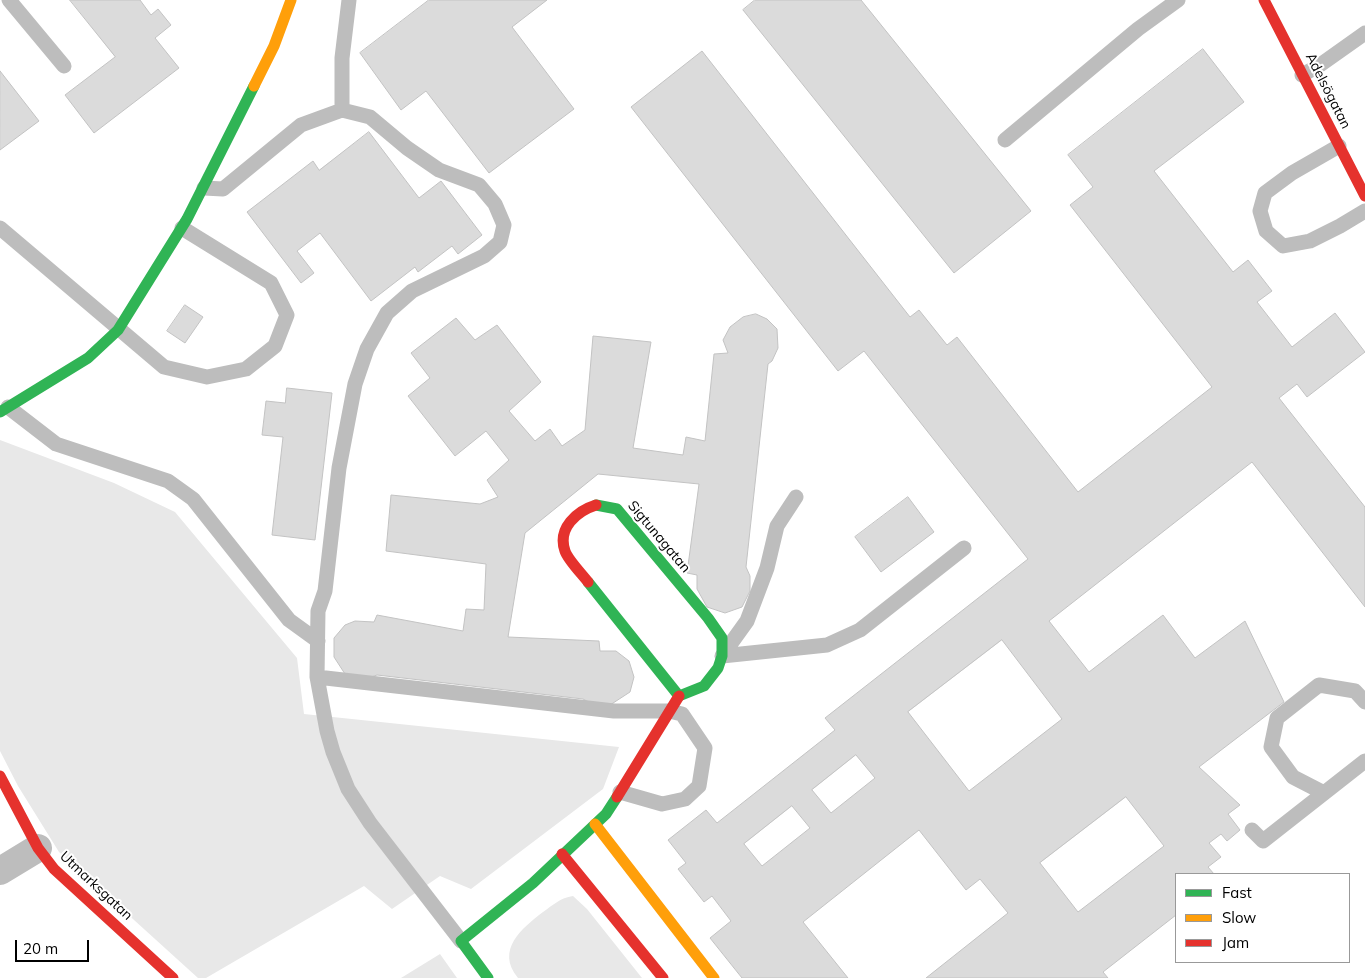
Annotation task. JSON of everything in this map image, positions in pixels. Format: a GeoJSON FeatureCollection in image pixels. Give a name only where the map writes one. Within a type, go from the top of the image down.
{"type":"FeatureCollection","features":[{"type":"Feature","properties":{"kind":"street"},"geometry":{"type":"LineString","coordinates":[[4,410],[88,358],[118,330],[182,228],[204,188],[274,46],[291,0]]}},
{"type":"Feature","properties":{"kind":"street","name":"Adelsögatan"},"geometry":{"type":"LineString","coordinates":[[1264,0],[1365,196]]}},
{"type":"Feature","properties":{"kind":"street","name":"Sigtunagatan"},"geometry":{"type":"LineString","coordinates":[[679,696],[565,552],[563,536],[568,522],[575,514],[596,505],[617,509],[708,618],[722,638],[722,656]]}},
{"type":"Feature","properties":{"kind":"street"},"geometry":{"type":"LineString","coordinates":[[488,978],[461,941],[533,883],[606,814],[679,696],[704,686],[718,668],[722,656]]}},
{"type":"Feature","properties":{"kind":"street","name":"Utmarksgatan"},"geometry":{"type":"LineString","coordinates":[[0,776],[38,848],[54,869],[173,978]]}},
{"type":"Feature","properties":{"kind":"street"},"geometry":{"type":"LineString","coordinates":[[595,824],[714,978]]}},
{"type":"Feature","properties":{"kind":"street"},"geometry":{"type":"LineString","coordinates":[[0,871],[38,848]]}},
{"type":"Feature","properties":{"kind":"street"},"geometry":{"type":"LineString","coordinates":[[562,854],[664,978]]}},
{"type":"Feature","properties":{"kind":"lane"},"geometry":{"type":"LineString","coordinates":[[9,0],[64,66]]}},
{"type":"Feature","properties":{"kind":"lane"},"geometry":{"type":"LineString","coordinates":[[342,110],[342,58],[349,0]]}},
{"type":"Feature","properties":{"kind":"lane"},"geometry":{"type":"LineString","coordinates":[[1004,140],[1138,29],[1178,0]]}},
{"type":"Feature","properties":{"kind":"lane"},"geometry":{"type":"LineString","coordinates":[[1302,75],[1320,65],[1365,33]]}},
{"type":"Feature","properties":{"kind":"lane"},"geometry":{"type":"LineString","coordinates":[[204,188],[223,189],[301,125],[342,110],[370,117],[407,148],[439,170],[479,185],[496,204],[504,225],[500,242],[484,256],[412,291],[387,314],[367,349],[355,384],[339,468],[325,591],[318,611],[317,677],[333,752],[348,789],[370,823],[461,941]]}},
{"type":"Feature","properties":{"kind":"lane"},"geometry":{"type":"LineString","coordinates":[[1339,146],[1292,173],[1264,194],[1260,211],[1266,231],[1283,246],[1310,241],[1365,211]]}},
{"type":"Feature","properties":{"kind":"lane"},"geometry":{"type":"LineString","coordinates":[[0,228],[47,270],[86,300],[118,330],[164,367],[207,377],[246,369],[275,346],[287,315],[271,283],[182,228]]}},
{"type":"Feature","properties":{"kind":"lane"},"geometry":{"type":"LineString","coordinates":[[4,410],[56,444],[168,481],[193,499],[289,620],[318,641]]}},
{"type":"Feature","properties":{"kind":"lane"},"geometry":{"type":"LineString","coordinates":[[722,656],[747,620],[767,568],[777,526],[796,497]]}},
{"type":"Feature","properties":{"kind":"lane"},"geometry":{"type":"LineString","coordinates":[[722,656],[827,645],[860,630],[964,548]]}},
{"type":"Feature","properties":{"kind":"lane"},"geometry":{"type":"LineString","coordinates":[[317,677],[614,711],[670,711],[682,714],[705,748],[699,786],[685,799],[662,804],[620,792]]}},
{"type":"Feature","properties":{"kind":"lane"},"geometry":{"type":"LineString","coordinates":[[1324,793],[1293,777],[1271,747],[1277,718],[1319,685],[1355,691],[1365,702]]}},
{"type":"Feature","properties":{"kind":"lane"},"geometry":{"type":"LineString","coordinates":[[1252,830],[1264,840],[1365,761]]}},
{"type":"Feature","properties":{"kind":"shaded area"},"geometry":{"type":"Polygon","coordinates":[[[0,440],[114,483],[175,512],[297,658],[304,714],[619,747],[603,789],[471,889],[440,876],[392,909],[364,886],[206,978],[198,978],[59,852],[18,786],[0,751],[0,440]]]}},
{"type":"Feature","properties":{"kind":"shaded area"},"geometry":{"type":"Polygon","coordinates":[[[573,896],[587,909],[642,978],[518,978],[509,958],[510,949],[514,941],[527,925],[553,904],[573,896]]]}},
{"type":"Feature","properties":{"kind":"shaded area"},"geometry":{"type":"Polygon","coordinates":[[[440,954],[457,978],[401,978],[440,954]]]}},
{"type":"Feature","properties":{"kind":"building"},"geometry":{"type":"Polygon","coordinates":[[[70,0],[140,0],[151,15],[158,9],[171,25],[155,38],[179,68],[94,133],[65,95],[115,57],[70,0]]]}},
{"type":"Feature","properties":{"kind":"building"},"geometry":{"type":"Polygon","coordinates":[[[429,0],[547,0],[512,27],[574,109],[489,173],[426,91],[401,110],[360,53],[429,0]]]}},
{"type":"Feature","properties":{"kind":"building"},"geometry":{"type":"Polygon","coordinates":[[[755,0],[861,0],[1031,211],[954,273],[743,10],[755,0]]]}},
{"type":"Feature","properties":{"kind":"building"},"geometry":{"type":"Polygon","coordinates":[[[1203,49],[1244,102],[1154,171],[1233,272],[1248,260],[1272,291],[1257,302],[1292,347],[1335,313],[1365,352],[1307,397],[1297,384],[1279,398],[1365,507],[1365,607],[1252,462],[1049,621],[1089,672],[1163,615],[1195,658],[1245,621],[1284,702],[1199,767],[1240,805],[1228,814],[1240,830],[1227,841],[1221,834],[1209,843],[1221,857],[1208,867],[1213,873],[1175,873],[1175,916],[1103,972],[1108,978],[926,978],[1008,913],[980,879],[966,890],[919,830],[803,922],[848,978],[742,978],[710,938],[731,921],[712,896],[704,902],[678,869],[686,863],[668,840],[706,810],[717,823],[835,730],[825,718],[1028,559],[864,351],[838,371],[631,107],[702,51],[910,317],[919,310],[947,345],[957,337],[1078,492],[1212,387],[1070,205],[1093,187],[1068,155],[1203,49]],[[1002,640],[908,712],[969,791],[1062,719],[1002,640]],[[856,755],[812,790],[831,813],[875,778],[856,755]],[[1126,797],[1040,863],[1078,912],[1164,846],[1126,797]],[[792,806],[744,844],[762,866],[810,828],[792,806]]]}},
{"type":"Feature","properties":{"kind":"building"},"geometry":{"type":"Polygon","coordinates":[[[0,71],[39,121],[0,150],[0,71]]]}},
{"type":"Feature","properties":{"kind":"building"},"geometry":{"type":"Polygon","coordinates":[[[369,132],[419,198],[441,181],[482,235],[458,254],[452,246],[418,272],[415,267],[371,301],[320,233],[297,251],[314,273],[301,283],[247,212],[313,161],[319,170],[369,132]]]}},
{"type":"Feature","properties":{"kind":"building"},"geometry":{"type":"Polygon","coordinates":[[[185,305],[203,317],[185,343],[167,331],[185,305]]]}},
{"type":"Feature","properties":{"kind":"building"},"geometry":{"type":"Polygon","coordinates":[[[756,314],[767,319],[777,329],[778,348],[772,361],[768,364],[746,567],[750,576],[750,591],[742,607],[725,613],[707,607],[697,589],[697,575],[687,573],[699,484],[598,474],[525,533],[508,637],[599,641],[600,651],[616,651],[629,661],[634,677],[630,692],[607,707],[596,706],[583,699],[377,675],[363,680],[345,674],[334,657],[334,638],[345,625],[355,621],[374,622],[377,615],[463,631],[466,609],[484,610],[486,564],[386,551],[391,495],[480,504],[498,497],[487,480],[509,460],[486,431],[455,456],[408,396],[430,378],[411,353],[456,318],[475,340],[497,325],[541,382],[509,411],[535,441],[550,429],[562,446],[585,430],[593,336],[651,342],[633,448],[683,455],[686,437],[705,441],[714,354],[728,353],[723,340],[730,327],[743,317],[756,314]]]}},
{"type":"Feature","properties":{"kind":"building"},"geometry":{"type":"Polygon","coordinates":[[[287,388],[332,393],[315,540],[272,535],[283,437],[262,435],[266,401],[285,403],[287,388]]]}},
{"type":"Feature","properties":{"kind":"building"},"geometry":{"type":"Polygon","coordinates":[[[908,497],[934,532],[881,572],[855,537],[908,497]]]}},
{"type":"Feature","properties":{"kind":"traffic: fast"},"geometry":{"type":"LineString","coordinates":[[0,412],[88,358],[118,330],[187,219],[254,86]]}},
{"type":"Feature","properties":{"kind":"traffic: fast"},"geometry":{"type":"LineString","coordinates":[[588,582],[679,696],[704,686],[718,668],[722,656],[722,638],[708,618],[617,509],[596,505]]}},
{"type":"Feature","properties":{"kind":"traffic: fast"},"geometry":{"type":"LineString","coordinates":[[488,978],[461,941],[533,883],[606,814],[617,797]]}},
{"type":"Feature","properties":{"kind":"traffic: slow"},"geometry":{"type":"LineString","coordinates":[[254,86],[274,46],[291,0]]}},
{"type":"Feature","properties":{"kind":"traffic: slow"},"geometry":{"type":"LineString","coordinates":[[595,824],[714,978]]}},
{"type":"Feature","properties":{"kind":"traffic: jam"},"geometry":{"type":"LineString","coordinates":[[1264,0],[1365,196]]}},
{"type":"Feature","properties":{"kind":"traffic: jam"},"geometry":{"type":"LineString","coordinates":[[588,582],[572,563],[563,543],[566,528],[570,522],[582,511],[596,505]]}},
{"type":"Feature","properties":{"kind":"traffic: jam"},"geometry":{"type":"LineString","coordinates":[[617,797],[679,696]]}},
{"type":"Feature","properties":{"kind":"traffic: jam"},"geometry":{"type":"LineString","coordinates":[[0,776],[38,848],[54,869],[173,978]]}},
{"type":"Feature","properties":{"kind":"traffic: jam"},"geometry":{"type":"LineString","coordinates":[[562,854],[663,978]]}}]}
